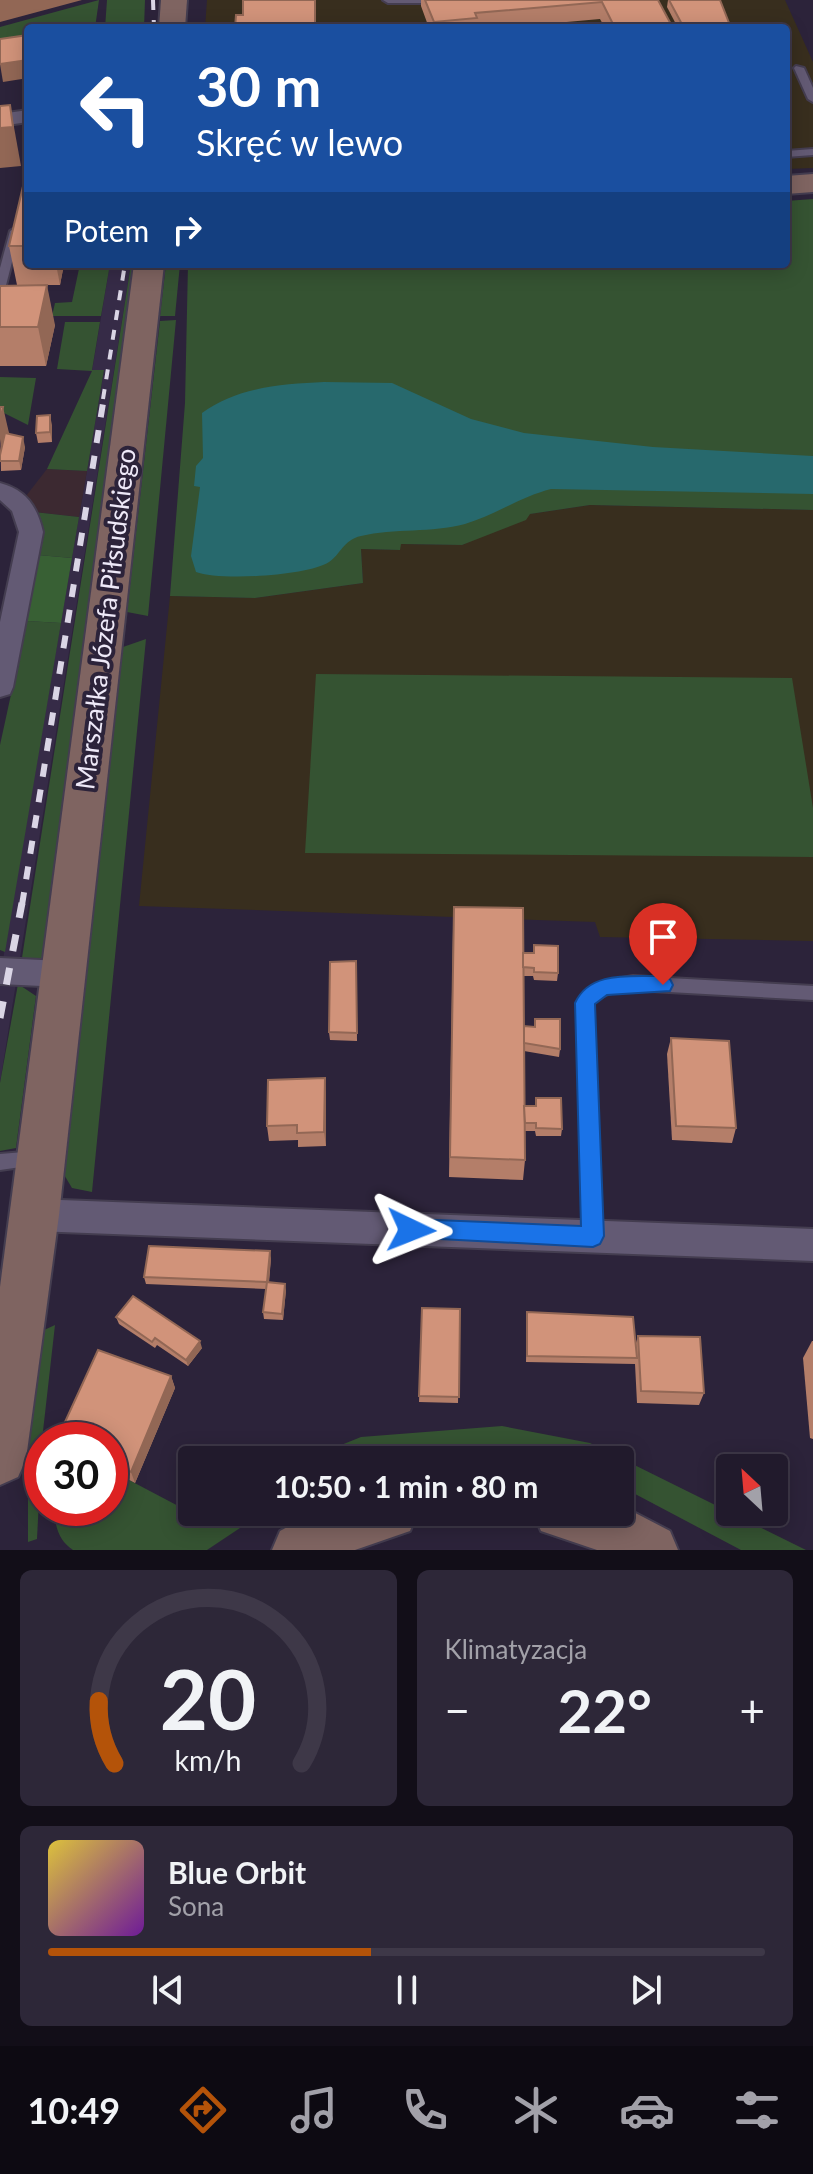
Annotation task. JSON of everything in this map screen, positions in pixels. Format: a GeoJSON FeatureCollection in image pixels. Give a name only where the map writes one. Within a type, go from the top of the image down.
{"type":"FeatureCollection","features":[{"type":"Feature","properties":{"kind":"main road"},"geometry":{"type":"LineString","coordinates":[[172,24],[174,0]]}},
{"type":"Feature","properties":{"kind":"main road"},"geometry":{"type":"LineString","coordinates":[[790,185],[813,183]]}},
{"type":"Feature","properties":{"kind":"main road","name":"Marszałka Józefa Piłsudskiego"},"geometry":{"type":"LineString","coordinates":[[0,1459],[35,1215],[149,268]]}},
{"type":"Feature","properties":{"kind":"main road"},"geometry":{"type":"LineString","coordinates":[[299,1550],[347,1526]]}},
{"type":"Feature","properties":{"kind":"main road"},"geometry":{"type":"LineString","coordinates":[[606,1526],[651,1550]]}},
{"type":"Feature","properties":{"kind":"street"},"geometry":{"type":"LineString","coordinates":[[0,120],[24,117]]}},
{"type":"Feature","properties":{"kind":"street"},"geometry":{"type":"LineString","coordinates":[[0,687],[31,532],[24,508],[2,491]]}},
{"type":"Feature","properties":{"kind":"street"},"geometry":{"type":"LineString","coordinates":[[0,971],[62,974]]}},
{"type":"Feature","properties":{"kind":"street"},"geometry":{"type":"LineString","coordinates":[[35,1215],[813,1245]]}},
{"type":"Feature","properties":{"kind":"lane"},"geometry":{"type":"LineString","coordinates":[[388,0],[436,0]]}},
{"type":"Feature","properties":{"kind":"lane"},"geometry":{"type":"LineString","coordinates":[[799,68],[813,99]]}},
{"type":"Feature","properties":{"kind":"lane"},"geometry":{"type":"LineString","coordinates":[[790,154],[813,152]]}},
{"type":"Feature","properties":{"kind":"lane"},"geometry":{"type":"LineString","coordinates":[[0,289],[17,221]]}},
{"type":"Feature","properties":{"kind":"lane"},"geometry":{"type":"LineString","coordinates":[[593,1236],[585,1003],[591,993],[633,983],[813,993]]}},
{"type":"Feature","properties":{"kind":"lane"},"geometry":{"type":"LineString","coordinates":[[0,1162],[41,1159]]}},
{"type":"Feature","properties":{"kind":"shaded area"},"geometry":{"type":"Polygon","coordinates":[[[99,0],[96,24],[24,24],[24,40],[0,49],[0,27],[99,0]]]}},
{"type":"Feature","properties":{"kind":"shaded area"},"geometry":{"type":"Polygon","coordinates":[[[107,0],[145,0],[144,24],[105,24],[107,0]]]}},
{"type":"Feature","properties":{"kind":"shaded area"},"geometry":{"type":"Polygon","coordinates":[[[207,0],[785,0],[813,62],[813,168],[790,169],[790,24],[205,24],[207,0]]]}},
{"type":"Feature","properties":{"kind":"shaded area"},"geometry":{"type":"Polygon","coordinates":[[[813,199],[813,510],[590,505],[530,514],[526,520],[462,545],[401,544],[400,550],[361,549],[363,583],[255,598],[170,596],[185,403],[188,268],[790,268],[790,201],[813,199]]]}},
{"type":"Feature","properties":{"kind":"shaded area"},"geometry":{"type":"Polygon","coordinates":[[[79,268],[109,268],[101,316],[52,316],[55,303],[72,302],[79,268]]]}},
{"type":"Feature","properties":{"kind":"shaded area"},"geometry":{"type":"Polygon","coordinates":[[[109,268],[130,268],[0,1083],[0,977],[104,371],[92,371],[109,268]]]}},
{"type":"Feature","properties":{"kind":"shaded area"},"geometry":{"type":"Polygon","coordinates":[[[130,268],[133,268],[43,959],[21,964],[130,268]]]}},
{"type":"Feature","properties":{"kind":"shaded area"},"geometry":{"type":"Polygon","coordinates":[[[166,268],[180,268],[175,316],[160,316],[166,268]]]}},
{"type":"Feature","properties":{"kind":"shaded area"},"geometry":{"type":"Polygon","coordinates":[[[176,320],[148,616],[127,612],[160,321],[176,320]]]}},
{"type":"Feature","properties":{"kind":"shaded area"},"geometry":{"type":"Polygon","coordinates":[[[65,322],[100,322],[92,370],[104,370],[87,471],[47,469],[92,371],[57,369],[65,322]]]}},
{"type":"Feature","properties":{"kind":"shaded area"},"geometry":{"type":"Polygon","coordinates":[[[0,377],[36,378],[28,425],[0,411],[0,377]]]}},
{"type":"Feature","properties":{"kind":"shaded area"},"geometry":{"type":"Polygon","coordinates":[[[324,382],[392,383],[471,419],[524,433],[653,447],[813,456],[813,494],[551,489],[465,524],[355,538],[329,562],[303,571],[243,576],[196,572],[191,556],[200,487],[194,486],[196,466],[203,458],[202,413],[245,392],[324,382]]]}},
{"type":"Feature","properties":{"kind":"shaded area"},"geometry":{"type":"Polygon","coordinates":[[[47,469],[87,471],[79,517],[34,512],[26,496],[47,469]]]}},
{"type":"Feature","properties":{"kind":"shaded area"},"geometry":{"type":"Polygon","coordinates":[[[590,505],[813,510],[813,941],[600,937],[595,922],[139,906],[170,596],[255,598],[363,583],[361,549],[400,550],[400,544],[462,545],[530,514],[590,505]]]}},
{"type":"Feature","properties":{"kind":"shaded area"},"geometry":{"type":"Polygon","coordinates":[[[34,512],[79,517],[72,558],[38,555],[34,512]]]}},
{"type":"Feature","properties":{"kind":"shaded area"},"geometry":{"type":"Polygon","coordinates":[[[38,555],[72,558],[61,623],[27,621],[38,555]]]}},
{"type":"Feature","properties":{"kind":"shaded area"},"geometry":{"type":"Polygon","coordinates":[[[27,621],[61,623],[5,952],[0,950],[0,745],[27,621]]]}},
{"type":"Feature","properties":{"kind":"shaded area"},"geometry":{"type":"Polygon","coordinates":[[[146,639],[92,1192],[72,1188],[63,1173],[123,647],[146,639]]]}},
{"type":"Feature","properties":{"kind":"shaded area"},"geometry":{"type":"Polygon","coordinates":[[[316,674],[792,678],[813,808],[813,857],[305,853],[316,674]]]}},
{"type":"Feature","properties":{"kind":"shaded area"},"geometry":{"type":"Polygon","coordinates":[[[18,984],[36,996],[16,1148],[0,1151],[0,1083],[18,984]]]}},
{"type":"Feature","properties":{"kind":"shaded area"},"geometry":{"type":"Polygon","coordinates":[[[55,1325],[44,1422],[32,1422],[42,1331],[55,1325]]]}},
{"type":"Feature","properties":{"kind":"shaded area"},"geometry":{"type":"Polygon","coordinates":[[[502,1426],[596,1446],[339,1446],[361,1437],[502,1426]]]}},
{"type":"Feature","properties":{"kind":"shaded area"},"geometry":{"type":"Polygon","coordinates":[[[634,1465],[716,1505],[716,1526],[758,1526],[806,1550],[741,1550],[634,1493],[634,1465]]]}},
{"type":"Feature","properties":{"kind":"shaded area"},"geometry":{"type":"Polygon","coordinates":[[[128,1479],[178,1506],[178,1526],[243,1526],[207,1550],[73,1550],[56,1526],[128,1526],[128,1479]]]}},
{"type":"Feature","properties":{"kind":"shaded area"},"geometry":{"type":"Polygon","coordinates":[[[28,1526],[38,1526],[37,1539],[28,1542],[28,1526]]]}},
{"type":"Feature","properties":{"kind":"building"},"geometry":{"type":"Polygon","coordinates":[[[243,0],[315,0],[315,24],[235,24],[236,15],[243,15],[243,0]]]}},
{"type":"Feature","properties":{"kind":"building"},"geometry":{"type":"Polygon","coordinates":[[[425,0],[658,0],[671,24],[613,24],[602,2],[475,13],[477,18],[434,22],[425,0]]]}},
{"type":"Feature","properties":{"kind":"building"},"geometry":{"type":"Polygon","coordinates":[[[669,0],[720,0],[729,24],[682,24],[669,0]]]}},
{"type":"Feature","properties":{"kind":"building"},"geometry":{"type":"Polygon","coordinates":[[[24,36],[24,61],[0,64],[0,39],[24,36]]]}},
{"type":"Feature","properties":{"kind":"building"},"geometry":{"type":"Polygon","coordinates":[[[10,105],[13,127],[0,128],[0,106],[10,105]]]}},
{"type":"Feature","properties":{"kind":"building"},"geometry":{"type":"Polygon","coordinates":[[[24,182],[24,246],[9,246],[24,182]]]}},
{"type":"Feature","properties":{"kind":"building"},"geometry":{"type":"Polygon","coordinates":[[[47,285],[38,327],[0,327],[0,286],[47,285]]]}},
{"type":"Feature","properties":{"kind":"building"},"geometry":{"type":"Polygon","coordinates":[[[50,415],[50,432],[36,433],[37,416],[50,415]]]}},
{"type":"Feature","properties":{"kind":"building"},"geometry":{"type":"Polygon","coordinates":[[[5,433],[23,437],[19,461],[0,461],[5,433]]]}},
{"type":"Feature","properties":{"kind":"building"},"geometry":{"type":"Polygon","coordinates":[[[454,907],[523,908],[525,1160],[450,1157],[454,907]]]}},
{"type":"Feature","properties":{"kind":"building"},"geometry":{"type":"Polygon","coordinates":[[[534,945],[558,946],[558,973],[534,972],[534,968],[523,967],[523,953],[534,953],[534,945]]]}},
{"type":"Feature","properties":{"kind":"building"},"geometry":{"type":"Polygon","coordinates":[[[356,961],[357,1033],[329,1032],[330,962],[356,961]]]}},
{"type":"Feature","properties":{"kind":"building"},"geometry":{"type":"Polygon","coordinates":[[[535,1019],[560,1019],[560,1049],[524,1043],[524,1026],[535,1027],[535,1019]]]}},
{"type":"Feature","properties":{"kind":"building"},"geometry":{"type":"Polygon","coordinates":[[[671,1038],[729,1041],[736,1128],[676,1126],[671,1038]]]}},
{"type":"Feature","properties":{"kind":"building"},"geometry":{"type":"Polygon","coordinates":[[[325,1078],[324,1132],[297,1133],[297,1125],[267,1126],[268,1080],[325,1078]]]}},
{"type":"Feature","properties":{"kind":"building"},"geometry":{"type":"Polygon","coordinates":[[[536,1098],[561,1098],[562,1129],[536,1128],[536,1123],[525,1123],[524,1106],[536,1106],[536,1098]]]}},
{"type":"Feature","properties":{"kind":"building"},"geometry":{"type":"Polygon","coordinates":[[[149,1246],[270,1251],[267,1282],[144,1277],[149,1246]]]}},
{"type":"Feature","properties":{"kind":"building"},"geometry":{"type":"Polygon","coordinates":[[[267,1282],[285,1284],[282,1314],[263,1312],[267,1282]]]}},
{"type":"Feature","properties":{"kind":"building"},"geometry":{"type":"Polygon","coordinates":[[[133,1296],[200,1341],[186,1360],[155,1338],[152,1342],[116,1317],[133,1296]]]}},
{"type":"Feature","properties":{"kind":"building"},"geometry":{"type":"Polygon","coordinates":[[[422,1308],[460,1309],[459,1397],[419,1396],[422,1308]]]}},
{"type":"Feature","properties":{"kind":"building"},"geometry":{"type":"Polygon","coordinates":[[[527,1312],[633,1317],[637,1358],[527,1356],[527,1312]]]}},
{"type":"Feature","properties":{"kind":"building"},"geometry":{"type":"Polygon","coordinates":[[[638,1336],[700,1337],[704,1393],[641,1391],[638,1336]]]}},
{"type":"Feature","properties":{"kind":"building"},"geometry":{"type":"Polygon","coordinates":[[[98,1350],[171,1376],[131,1472],[128,1471],[128,1422],[65,1422],[98,1350]]]}},
{"type":"Feature","properties":{"kind":"railway"},"geometry":{"type":"LineString","coordinates":[[153,0],[154,24]]}},
{"type":"Feature","properties":{"kind":"railway"},"geometry":{"type":"LineString","coordinates":[[103,399],[124,268]]}},
{"type":"Feature","properties":{"kind":"railway"},"geometry":{"type":"LineString","coordinates":[[22,905],[104,397]]}},
{"type":"Feature","properties":{"kind":"railway"},"geometry":{"type":"LineString","coordinates":[[0,1018],[22,903]]}},
{"type":"Feature","properties":{"kind":"route"},"geometry":{"type":"LineString","coordinates":[[411,1230],[593,1236],[585,1003],[591,993],[606,987],[633,983],[663,985]]}}]}
